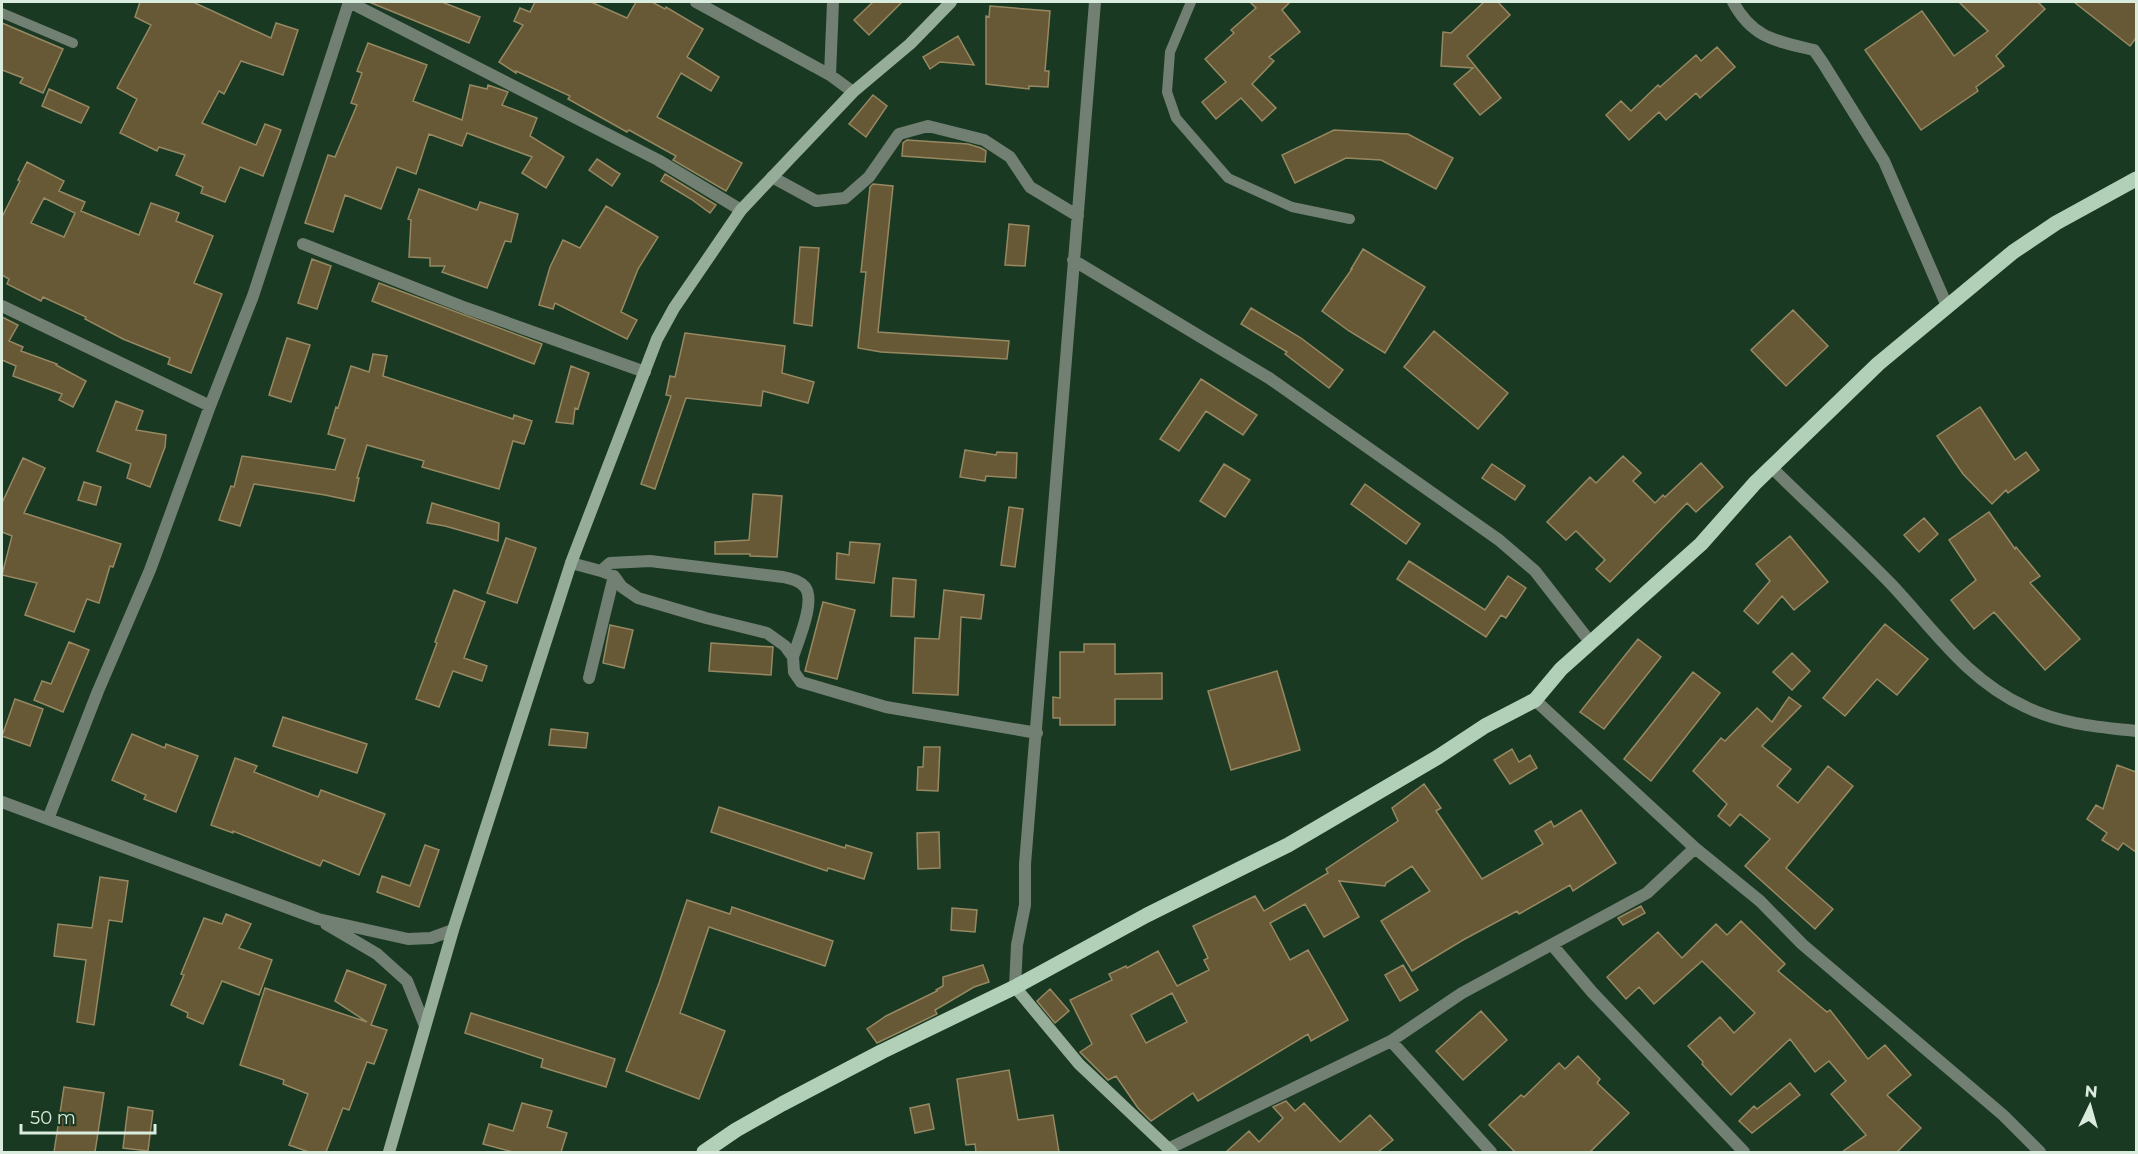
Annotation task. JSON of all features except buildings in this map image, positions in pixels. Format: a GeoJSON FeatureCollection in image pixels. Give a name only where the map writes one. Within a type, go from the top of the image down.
{"type":"FeatureCollection","features":[{"type":"Feature","properties":{"kind":"main road"},"geometry":{"type":"LineString","coordinates":[[704,1152],[736,1130],[782,1104],[881,1052],[1015,987],[1147,915],[1288,845],[1409,775],[1485,726],[1535,700],[1561,669],[1701,544],[1771,467],[1878,364],[2013,252],[2056,223],[2136,179]]}},
{"type":"Feature","properties":{"kind":"street"},"geometry":{"type":"LineString","coordinates":[[48,819],[98,691],[150,570],[253,296],[349,2],[647,155],[741,210]]}},
{"type":"Feature","properties":{"kind":"street"},"geometry":{"type":"LineString","coordinates":[[696,2],[830,75],[853,92]]}},
{"type":"Feature","properties":{"kind":"street"},"geometry":{"type":"LineString","coordinates":[[830,75],[832,2]]}},
{"type":"Feature","properties":{"kind":"street"},"geometry":{"type":"LineString","coordinates":[[389,1152],[453,930],[571,563],[657,339],[674,308],[741,210],[853,92],[910,44],[951,2]]}},
{"type":"Feature","properties":{"kind":"street"},"geometry":{"type":"LineString","coordinates":[[1095,2],[1025,864],[1025,904],[1017,945],[1015,987],[1079,1064],[1170,1150],[1391,1041],[1462,993],[1553,946],[1647,892],[1695,848]]}},
{"type":"Feature","properties":{"kind":"street"},"geometry":{"type":"LineString","coordinates":[[1733,2],[1752,29],[1773,40],[1814,50],[1884,161],[1947,306]]}},
{"type":"Feature","properties":{"kind":"street"},"geometry":{"type":"LineString","coordinates":[[772,177],[816,201],[845,198],[869,177],[899,134],[928,126],[984,140],[1010,157],[1030,187],[1078,216]]}},
{"type":"Feature","properties":{"kind":"street"},"geometry":{"type":"LineString","coordinates":[[303,244],[466,308],[645,372]]}},
{"type":"Feature","properties":{"kind":"street"},"geometry":{"type":"LineString","coordinates":[[1073,260],[1269,378],[1499,540],[1535,571],[1592,643]]}},
{"type":"Feature","properties":{"kind":"street"},"geometry":{"type":"LineString","coordinates":[[2,306],[210,406]]}},
{"type":"Feature","properties":{"kind":"street"},"geometry":{"type":"LineString","coordinates":[[1771,467],[1892,585],[1978,678],[2026,708],[2051,717],[2073,723],[2136,731]]}},
{"type":"Feature","properties":{"kind":"street"},"geometry":{"type":"LineString","coordinates":[[601,571],[610,563],[650,561],[783,577],[799,581],[809,595],[808,610],[792,657]]}},
{"type":"Feature","properties":{"kind":"street"},"geometry":{"type":"LineString","coordinates":[[571,563],[614,576],[622,586],[638,598],[767,633],[785,646],[792,657],[794,672],[801,682],[886,707],[1036,733]]}},
{"type":"Feature","properties":{"kind":"street"},"geometry":{"type":"LineString","coordinates":[[589,678],[614,576]]}},
{"type":"Feature","properties":{"kind":"street"},"geometry":{"type":"LineString","coordinates":[[1535,700],[1695,848],[1760,901],[1802,944],[2003,1115],[2040,1152]]}},
{"type":"Feature","properties":{"kind":"street"},"geometry":{"type":"LineString","coordinates":[[2,802],[318,919],[408,939],[430,938],[453,930]]}},
{"type":"Feature","properties":{"kind":"street"},"geometry":{"type":"LineString","coordinates":[[318,919],[377,954],[407,981],[425,1026]]}},
{"type":"Feature","properties":{"kind":"street"},"geometry":{"type":"LineString","coordinates":[[1553,946],[1592,992],[1744,1152]]}},
{"type":"Feature","properties":{"kind":"street"},"geometry":{"type":"LineString","coordinates":[[1391,1041],[1491,1152]]}},
{"type":"Feature","properties":{"kind":"lane"},"geometry":{"type":"LineString","coordinates":[[1191,2],[1170,52],[1167,92],[1176,118],[1228,178],[1292,207],[1350,219]]}},
{"type":"Feature","properties":{"kind":"lane"},"geometry":{"type":"LineString","coordinates":[[2,13],[73,43]]}}]}
